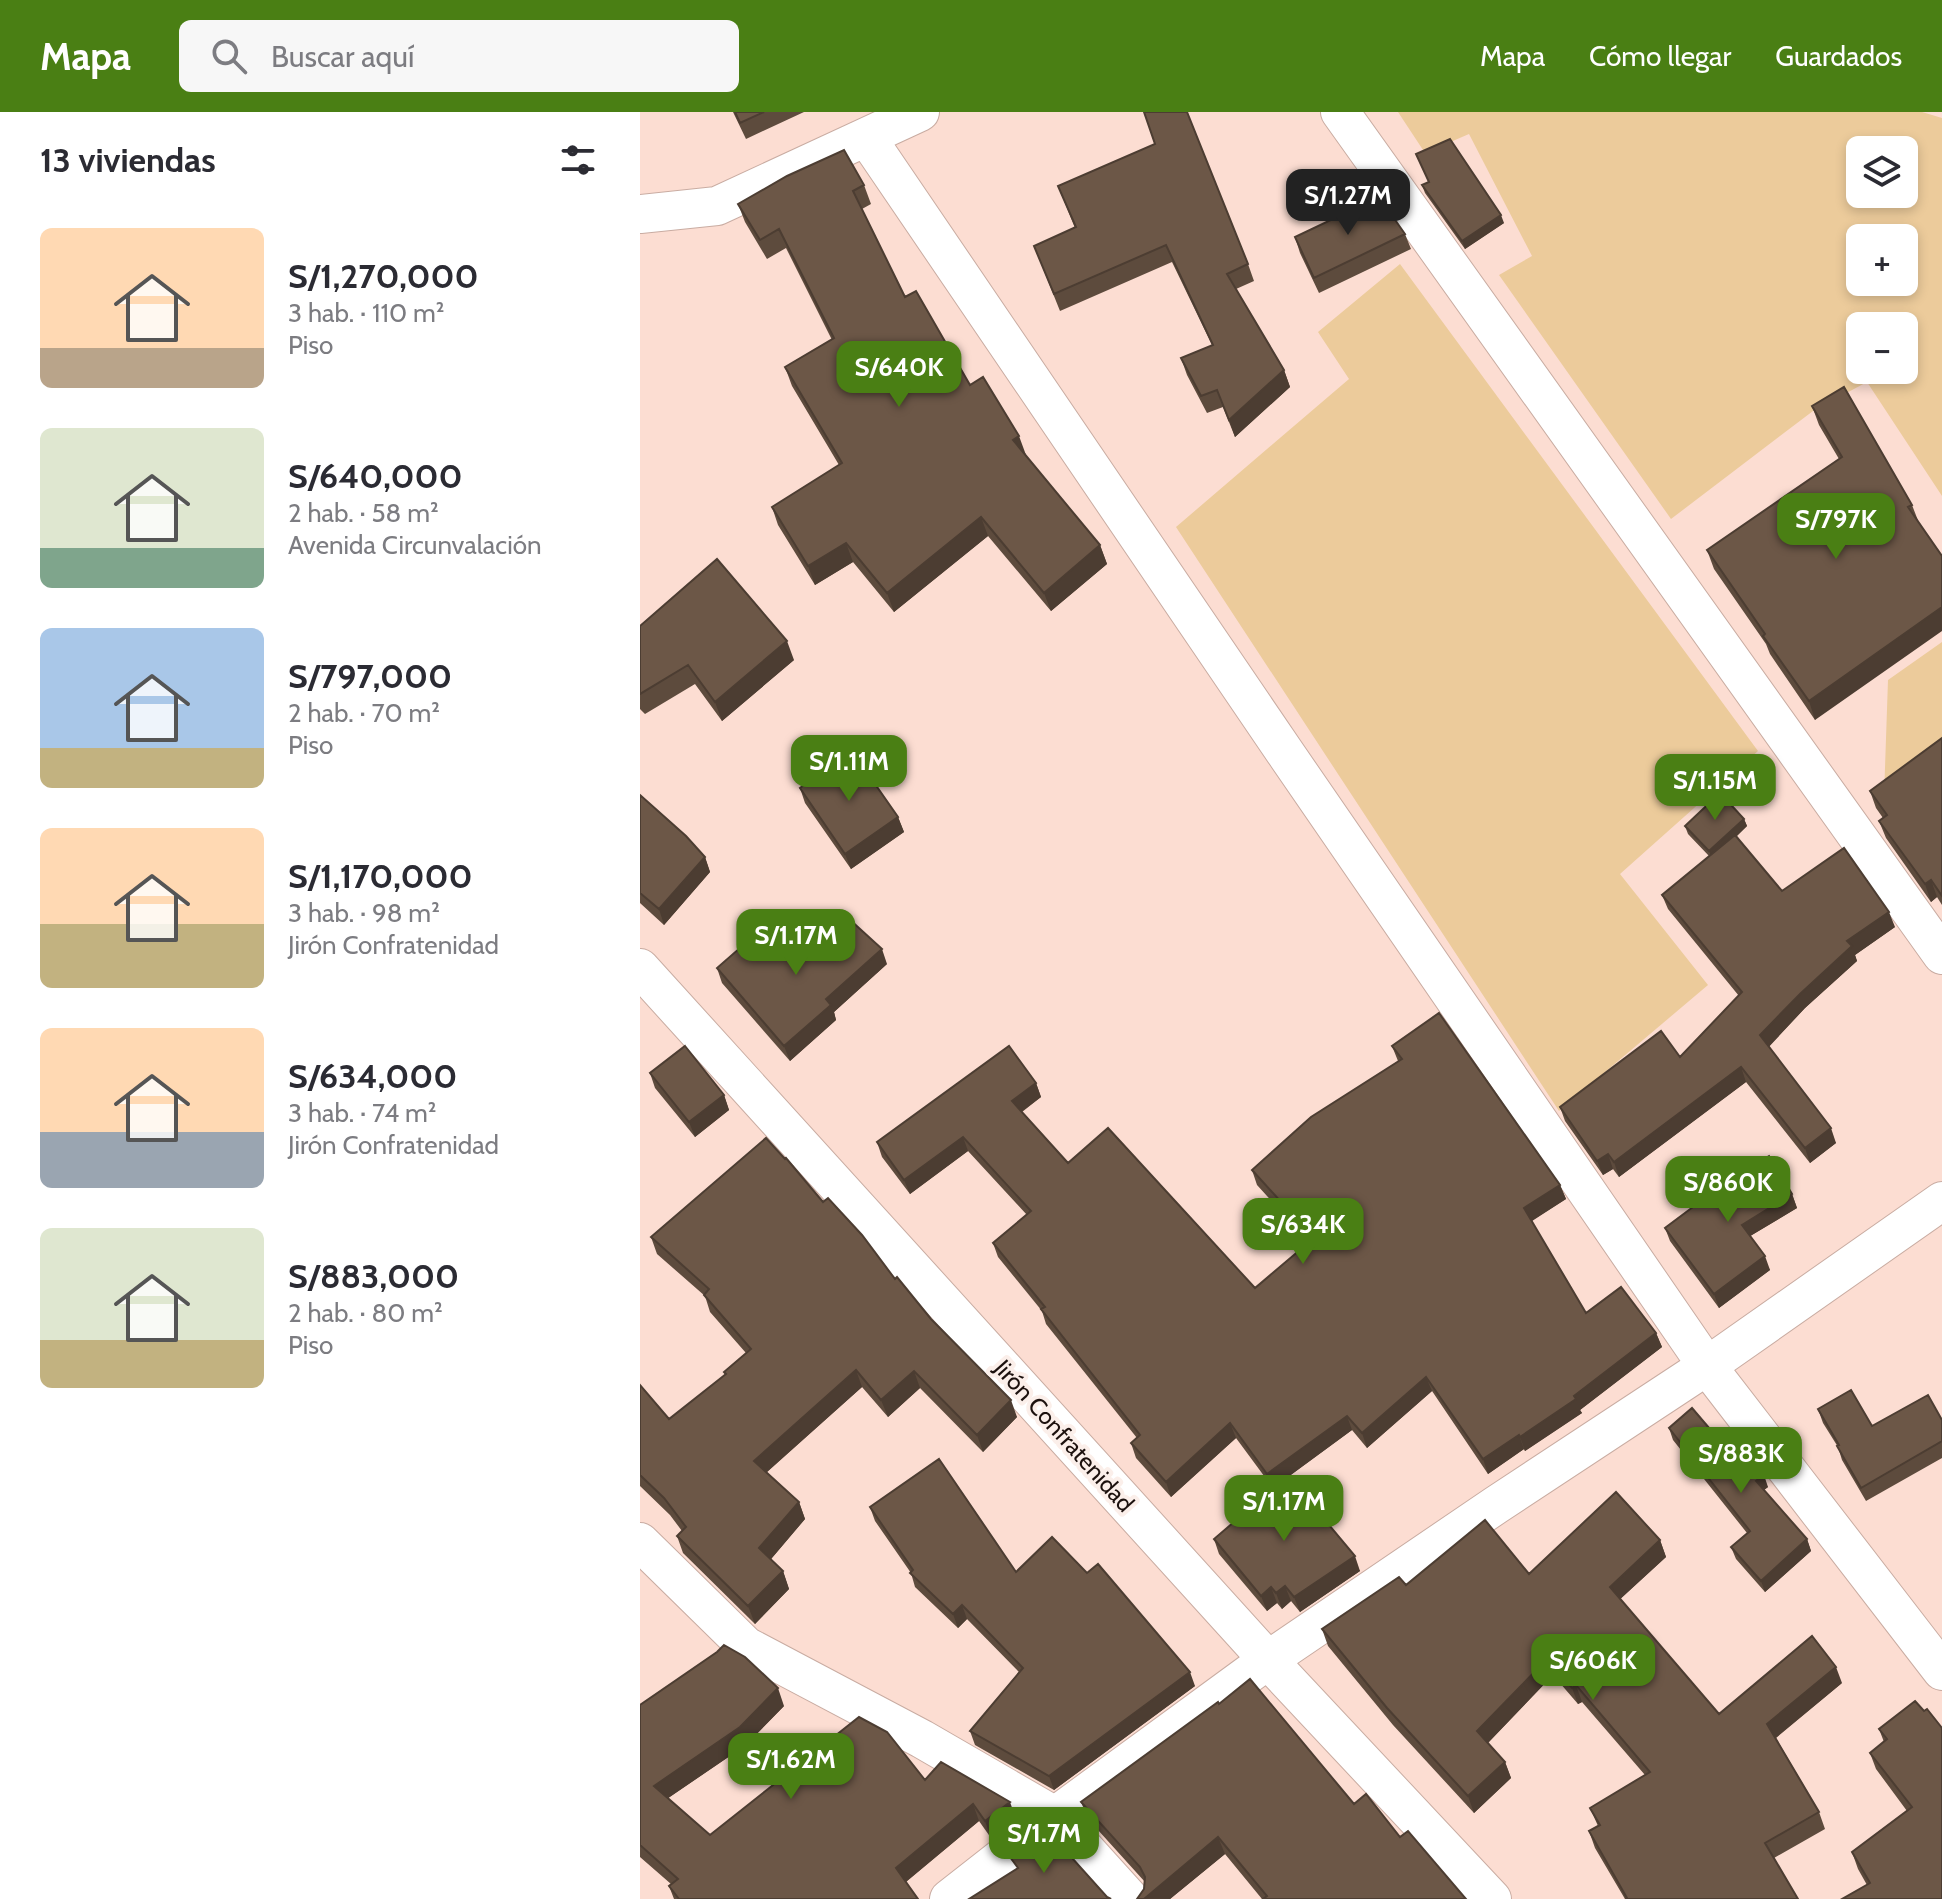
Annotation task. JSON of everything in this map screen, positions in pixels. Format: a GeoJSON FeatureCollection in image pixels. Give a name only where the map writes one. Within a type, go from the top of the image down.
{"type":"FeatureCollection","features":[{"type":"Feature","properties":{"kind":"street"},"geometry":{"type":"LineString","coordinates":[[640,214],[717,206],[920,112]]}},
{"type":"Feature","properties":{"kind":"street"},"geometry":{"type":"LineString","coordinates":[[1340,112],[1942,955]]}},
{"type":"Feature","properties":{"kind":"street"},"geometry":{"type":"LineString","coordinates":[[867,138],[1707,1366],[1942,1671]]}},
{"type":"Feature","properties":{"kind":"street","name":"Jirón Confratenidad"},"geometry":{"type":"LineString","coordinates":[[640,968],[1268,1660],[1492,1899]]}},
{"type":"Feature","properties":{"kind":"street"},"geometry":{"type":"LineString","coordinates":[[949,1899],[1055,1816],[1268,1660],[1707,1366],[1942,1201]]}},
{"type":"Feature","properties":{"kind":"street"},"geometry":{"type":"LineString","coordinates":[[640,1542],[746,1646],[922,1739],[1055,1816],[1130,1899]]}},
{"type":"Feature","properties":{"kind":"shaded area"},"geometry":{"type":"Polygon","coordinates":[[[1398,112],[1922,112],[1942,118],[1942,496],[1868,384],[1918,384],[1918,312],[1846,312],[1846,384],[1863,384],[1813,411],[1671,519],[1499,275],[1532,256],[1469,134],[1425,153],[1398,112]]]}},
{"type":"Feature","properties":{"kind":"shaded area"},"geometry":{"type":"Polygon","coordinates":[[[1400,264],[1758,751],[1620,874],[1708,985],[1559,1111],[1176,527],[1349,379],[1318,332],[1400,264]]]}},
{"type":"Feature","properties":{"kind":"shaded area"},"geometry":{"type":"Polygon","coordinates":[[[1942,642],[1942,756],[1884,797],[1888,680],[1942,642]]]}},
{"type":"Feature","properties":{"kind":"building"},"geometry":{"type":"Polygon","coordinates":[[[735,112],[764,112],[740,123],[735,112]]]}},
{"type":"Feature","properties":{"kind":"building"},"geometry":{"type":"Polygon","coordinates":[[[1144,112],[1187,112],[1248,264],[1227,274],[1284,370],[1229,420],[1217,390],[1201,396],[1181,358],[1213,345],[1166,245],[1054,294],[1034,246],[1076,227],[1058,186],[1155,144],[1144,112]]]}},
{"type":"Feature","properties":{"kind":"building"},"geometry":{"type":"Polygon","coordinates":[[[1450,139],[1501,215],[1462,241],[1422,185],[1429,182],[1416,154],[1450,139]]]}},
{"type":"Feature","properties":{"kind":"building"},"geometry":{"type":"Polygon","coordinates":[[[844,150],[864,185],[853,191],[905,297],[916,291],[970,385],[983,377],[1019,436],[1013,440],[1100,545],[1044,593],[981,517],[887,593],[846,543],[808,566],[772,507],[842,463],[785,367],[834,338],[779,229],[760,240],[738,204],[787,176],[844,150]]]}},
{"type":"Feature","properties":{"kind":"building"},"geometry":{"type":"Polygon","coordinates":[[[1379,197],[1405,234],[1314,278],[1295,237],[1379,197]]]}},
{"type":"Feature","properties":{"kind":"building"},"geometry":{"type":"Polygon","coordinates":[[[1844,387],[1912,505],[1908,507],[1942,556],[1942,607],[1809,701],[1707,550],[1842,457],[1812,406],[1844,387]]]}},
{"type":"Feature","properties":{"kind":"building"},"geometry":{"type":"Polygon","coordinates":[[[717,559],[787,641],[715,702],[688,665],[640,694],[640,626],[717,559]]]}},
{"type":"Feature","properties":{"kind":"building"},"geometry":{"type":"Polygon","coordinates":[[[1942,738],[1942,896],[1931,880],[1925,884],[1879,821],[1887,815],[1870,791],[1942,738]]]}},
{"type":"Feature","properties":{"kind":"building"},"geometry":{"type":"Polygon","coordinates":[[[852,751],[898,817],[845,854],[800,788],[852,751]]]}},
{"type":"Feature","properties":{"kind":"building"},"geometry":{"type":"Polygon","coordinates":[[[1720,793],[1744,819],[1709,851],[1685,826],[1720,793]]]}},
{"type":"Feature","properties":{"kind":"building"},"geometry":{"type":"Polygon","coordinates":[[[640,795],[705,857],[659,909],[640,893],[640,795]]]}},
{"type":"Feature","properties":{"kind":"building"},"geometry":{"type":"Polygon","coordinates":[[[1735,835],[1782,891],[1844,848],[1889,912],[1847,941],[1852,946],[1760,1035],[1831,1128],[1805,1148],[1741,1067],[1614,1162],[1608,1154],[1597,1161],[1560,1107],[1661,1031],[1680,1057],[1742,992],[1662,895],[1735,835]]]}},
{"type":"Feature","properties":{"kind":"building"},"geometry":{"type":"Polygon","coordinates":[[[848,918],[882,949],[826,999],[831,1005],[784,1046],[717,968],[764,927],[796,965],[848,918]]]}},
{"type":"Feature","properties":{"kind":"building"},"geometry":{"type":"Polygon","coordinates":[[[1439,1013],[1560,1185],[1524,1208],[1586,1313],[1621,1287],[1656,1333],[1574,1396],[1576,1399],[1483,1459],[1426,1377],[1362,1433],[1347,1416],[1267,1474],[1230,1423],[1166,1482],[1131,1443],[1140,1435],[993,1243],[1031,1211],[963,1137],[904,1180],[877,1142],[1009,1046],[1036,1083],[1012,1101],[1068,1163],[1108,1128],[1255,1288],[1314,1238],[1252,1170],[1311,1117],[1402,1059],[1392,1046],[1439,1013]]]}},
{"type":"Feature","properties":{"kind":"building"},"geometry":{"type":"Polygon","coordinates":[[[685,1046],[724,1095],[689,1122],[650,1073],[685,1046]]]}},
{"type":"Feature","properties":{"kind":"building"},"geometry":{"type":"Polygon","coordinates":[[[766,1138],[823,1202],[828,1198],[931,1319],[1011,1400],[977,1435],[914,1371],[881,1400],[856,1370],[754,1461],[799,1502],[759,1548],[783,1571],[748,1606],[677,1536],[686,1527],[664,1498],[640,1475],[640,1385],[669,1419],[726,1374],[724,1372],[751,1349],[704,1295],[709,1289],[651,1237],[766,1138]]]}},
{"type":"Feature","properties":{"kind":"building"},"geometry":{"type":"Polygon","coordinates":[[[1769,1156],[1792,1194],[1742,1225],[1765,1256],[1714,1294],[1665,1228],[1729,1180],[1769,1156]]]}},
{"type":"Feature","properties":{"kind":"building"},"geometry":{"type":"Polygon","coordinates":[[[1851,1390],[1872,1426],[1928,1395],[1942,1420],[1942,1441],[1861,1488],[1818,1409],[1851,1390]]]}},
{"type":"Feature","properties":{"kind":"building"},"geometry":{"type":"Polygon","coordinates":[[[1692,1408],[1721,1442],[1731,1434],[1764,1475],[1756,1481],[1807,1539],[1761,1581],[1731,1547],[1750,1531],[1669,1428],[1692,1408]]]}},
{"type":"Feature","properties":{"kind":"building"},"geometry":{"type":"Polygon","coordinates":[[[939,1459],[1016,1572],[1052,1537],[1087,1573],[1098,1564],[1190,1672],[1049,1776],[970,1731],[1023,1668],[962,1605],[953,1614],[910,1573],[913,1570],[870,1507],[939,1459]]]}},
{"type":"Feature","properties":{"kind":"building"},"geometry":{"type":"Polygon","coordinates":[[[1288,1476],[1355,1556],[1294,1597],[1285,1586],[1276,1593],[1271,1587],[1261,1596],[1214,1539],[1288,1476]]]}},
{"type":"Feature","properties":{"kind":"building"},"geometry":{"type":"Polygon","coordinates":[[[1616,1492],[1660,1540],[1610,1587],[1719,1714],[1812,1636],[1836,1667],[1767,1724],[1819,1812],[1765,1843],[1798,1899],[1626,1899],[1589,1831],[1600,1825],[1590,1808],[1650,1772],[1576,1685],[1572,1688],[1547,1659],[1477,1731],[1505,1762],[1468,1796],[1387,1708],[1322,1629],[1399,1577],[1406,1585],[1485,1520],[1529,1574],[1616,1492]]]}},
{"type":"Feature","properties":{"kind":"building"},"geometry":{"type":"Polygon","coordinates":[[[724,1645],[745,1657],[778,1688],[740,1727],[654,1786],[710,1835],[859,1717],[887,1732],[925,1780],[941,1762],[1010,1802],[985,1821],[973,1804],[896,1868],[918,1899],[679,1899],[669,1886],[678,1879],[640,1845],[640,1705],[724,1645]]]}},
{"type":"Feature","properties":{"kind":"building"},"geometry":{"type":"Polygon","coordinates":[[[1250,1679],[1354,1804],[1366,1794],[1400,1837],[1408,1831],[1466,1899],[1263,1899],[1267,1896],[1218,1837],[1144,1899],[1137,1899],[1144,1889],[1145,1877],[1140,1867],[1081,1802],[1250,1679]]]}},
{"type":"Feature","properties":{"kind":"building"},"geometry":{"type":"Polygon","coordinates":[[[1915,1701],[1924,1711],[1927,1709],[1942,1728],[1942,1899],[1842,1899],[1870,1883],[1852,1852],[1912,1807],[1870,1753],[1887,1739],[1879,1729],[1915,1701]]]}},
{"type":"Feature","properties":{"kind":"building"},"geometry":{"type":"Polygon","coordinates":[[[1046,1829],[1111,1899],[969,1899],[1018,1868],[1010,1857],[1046,1829]]]}}]}
